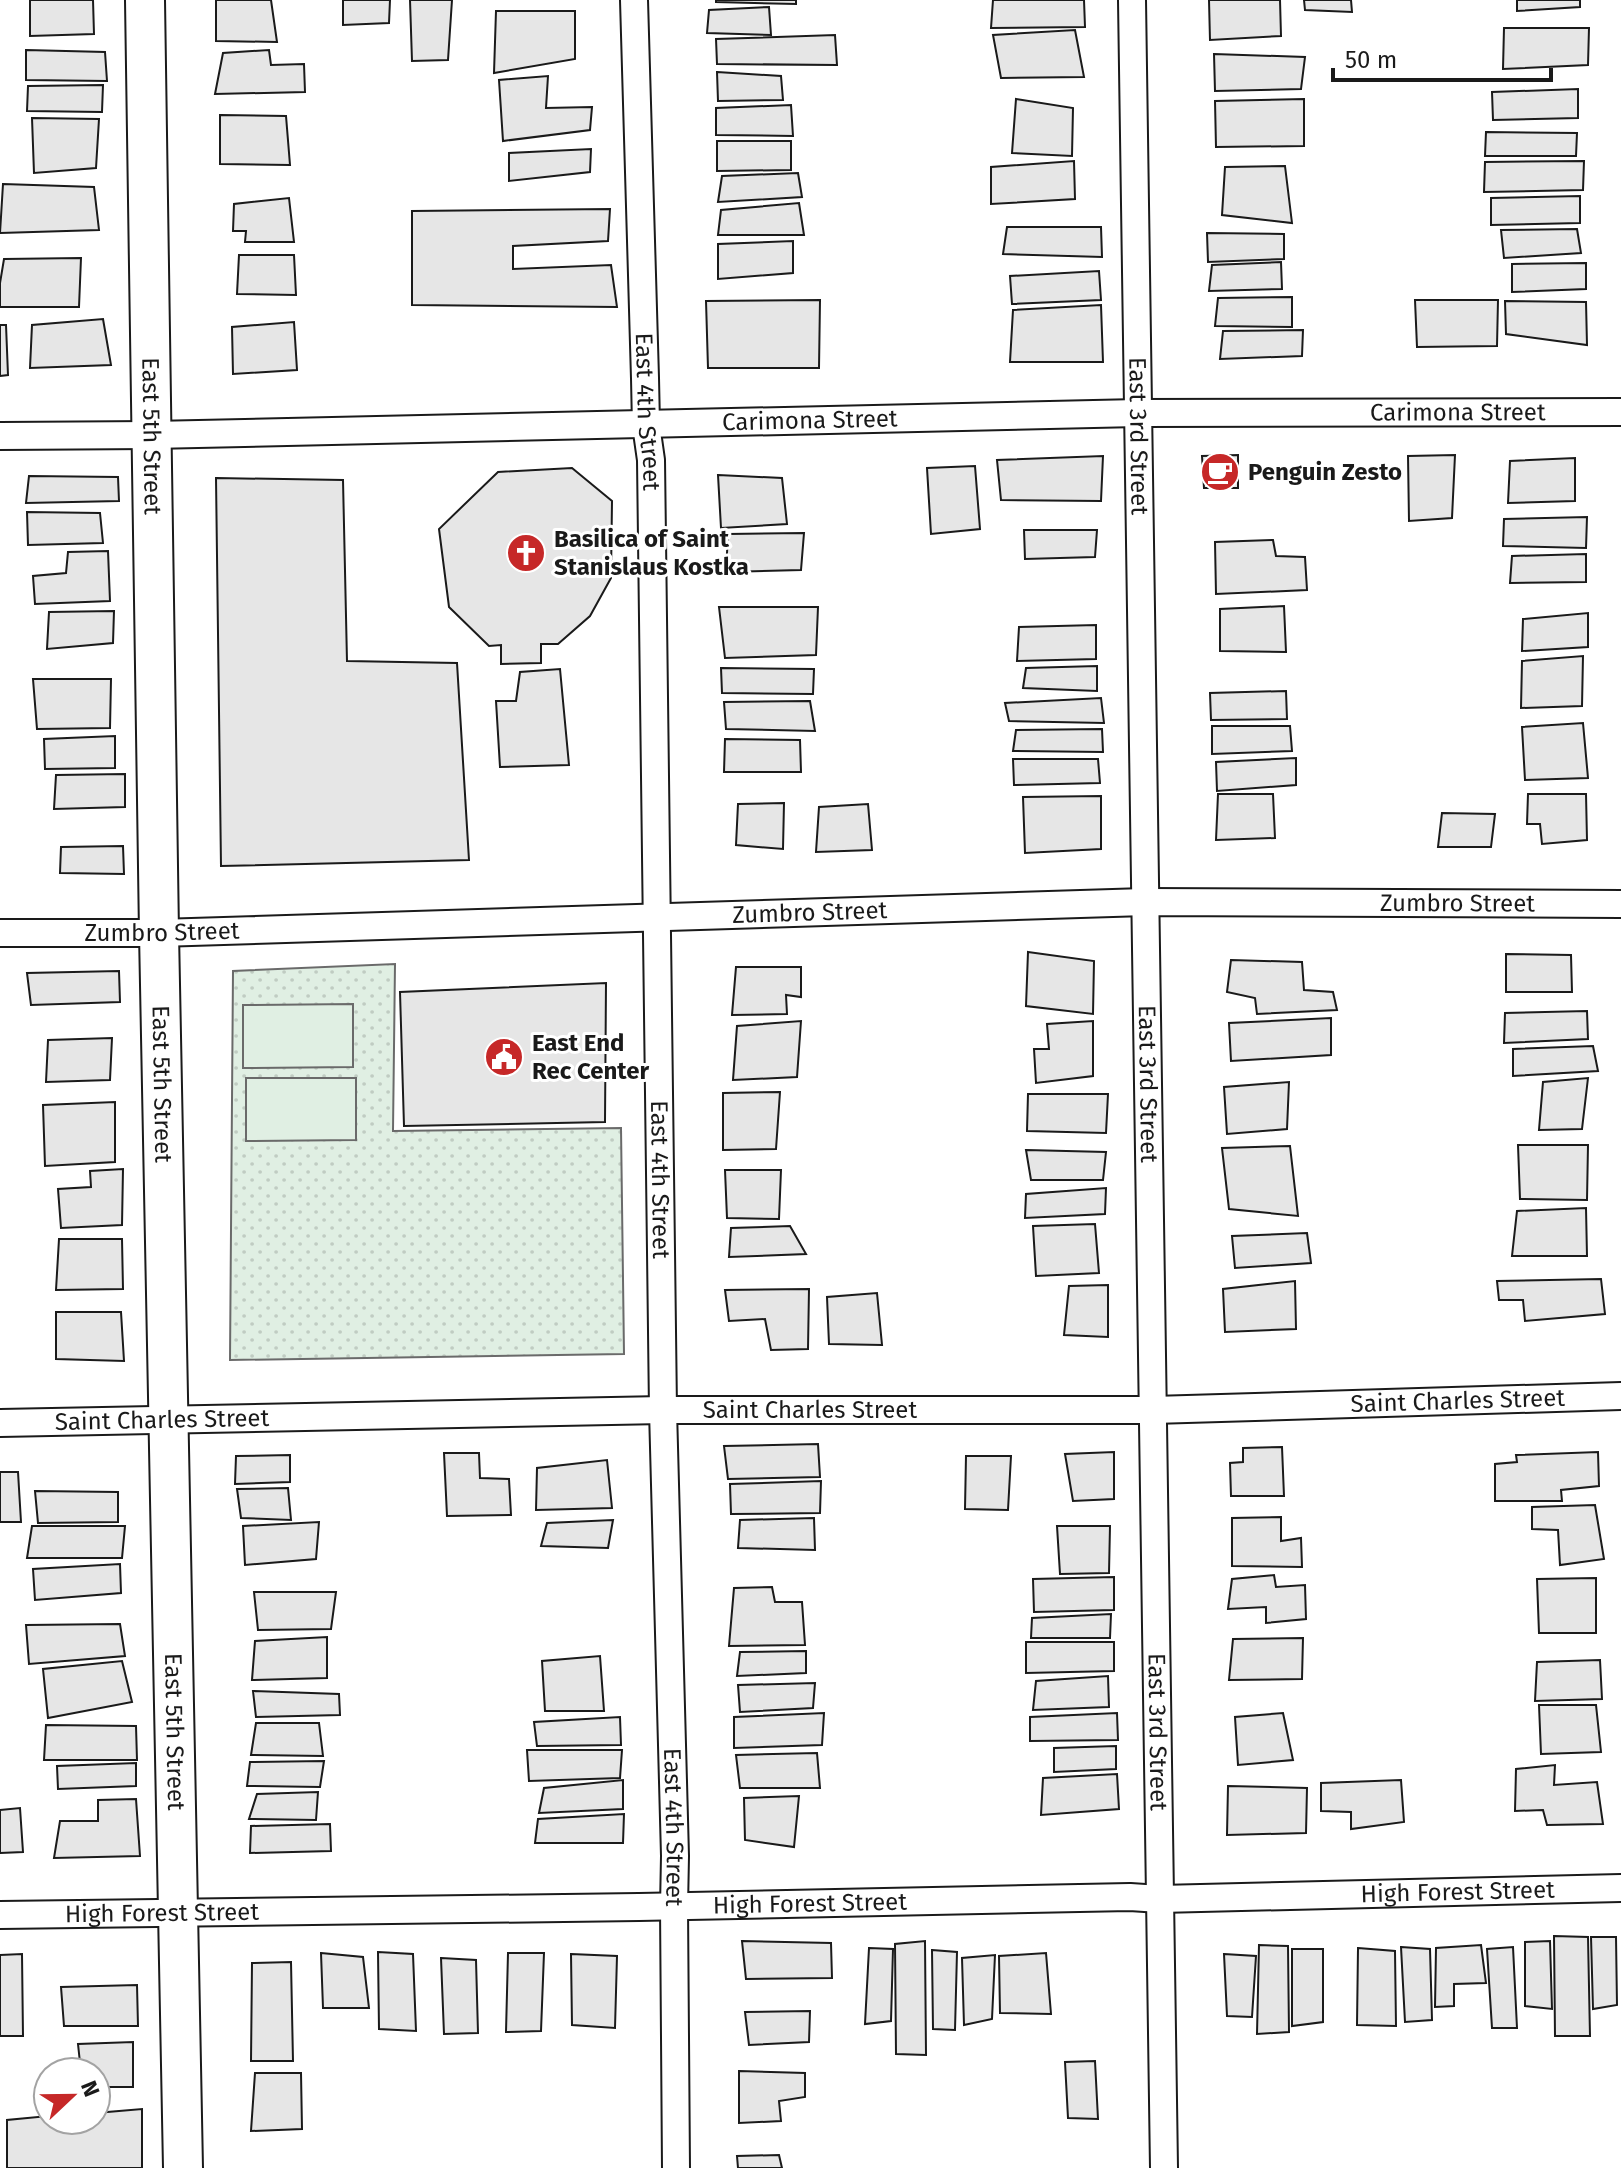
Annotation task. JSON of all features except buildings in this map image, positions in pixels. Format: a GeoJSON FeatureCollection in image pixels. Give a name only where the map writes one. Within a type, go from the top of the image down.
{"type":"FeatureCollection","features":[{"type":"Feature","properties":{"kind":"street","name":"East 5th Street"},"geometry":{"type":"LineString","coordinates":[[145,0],[167,1420],[183,2168]]}},
{"type":"Feature","properties":{"kind":"street","name":"East 4th Street"},"geometry":{"type":"LineString","coordinates":[[634,0],[646,425],[651,460],[663,1410],[675,1840],[676,2168]]}},
{"type":"Feature","properties":{"kind":"street","name":"East 3rd Street"},"geometry":{"type":"LineString","coordinates":[[1132,0],[1164,2168]]}},
{"type":"Feature","properties":{"kind":"street","name":"Carimona Street"},"geometry":{"type":"LineString","coordinates":[[0,436],[1138,413],[1621,412]]}},
{"type":"Feature","properties":{"kind":"street","name":"Zumbro Street"},"geometry":{"type":"LineString","coordinates":[[0,933],[159,933],[1145,902],[1621,904]]}},
{"type":"Feature","properties":{"kind":"street","name":"Saint Charles Street"},"geometry":{"type":"LineString","coordinates":[[0,1423],[663,1410],[1153,1410],[1621,1396]]}},
{"type":"Feature","properties":{"kind":"street","name":"High Forest Street"},"geometry":{"type":"LineString","coordinates":[[0,1915],[674,1907],[1130,1897],[1160,1899],[1621,1888]]}},
{"type":"Feature","properties":{"kind":"green space"},"geometry":{"type":"Polygon","coordinates":[[[395,964],[393,1131],[621,1128],[624,1354],[230,1360],[233,971],[395,964]]]}},
{"type":"Feature","properties":{"kind":"green space"},"geometry":{"type":"Polygon","coordinates":[[[353,1004],[353,1067],[243,1068],[243,1005],[353,1004]]]}},
{"type":"Feature","properties":{"kind":"green space"},"geometry":{"type":"Polygon","coordinates":[[[246,1078],[356,1078],[356,1140],[246,1141],[246,1078]]]}},
{"type":"Feature","properties":{"kind":"place","name":"Penguin Zesto"},"geometry":{"type":"Point","coordinates":[1220,472]}},
{"type":"Feature","properties":{"kind":"place","name":"Basilica of Saint Stanislaus Kostka"},"geometry":{"type":"Point","coordinates":[526,553]}},
{"type":"Feature","properties":{"kind":"place","name":"East End Rec Center"},"geometry":{"type":"Point","coordinates":[504,1057]}}]}
